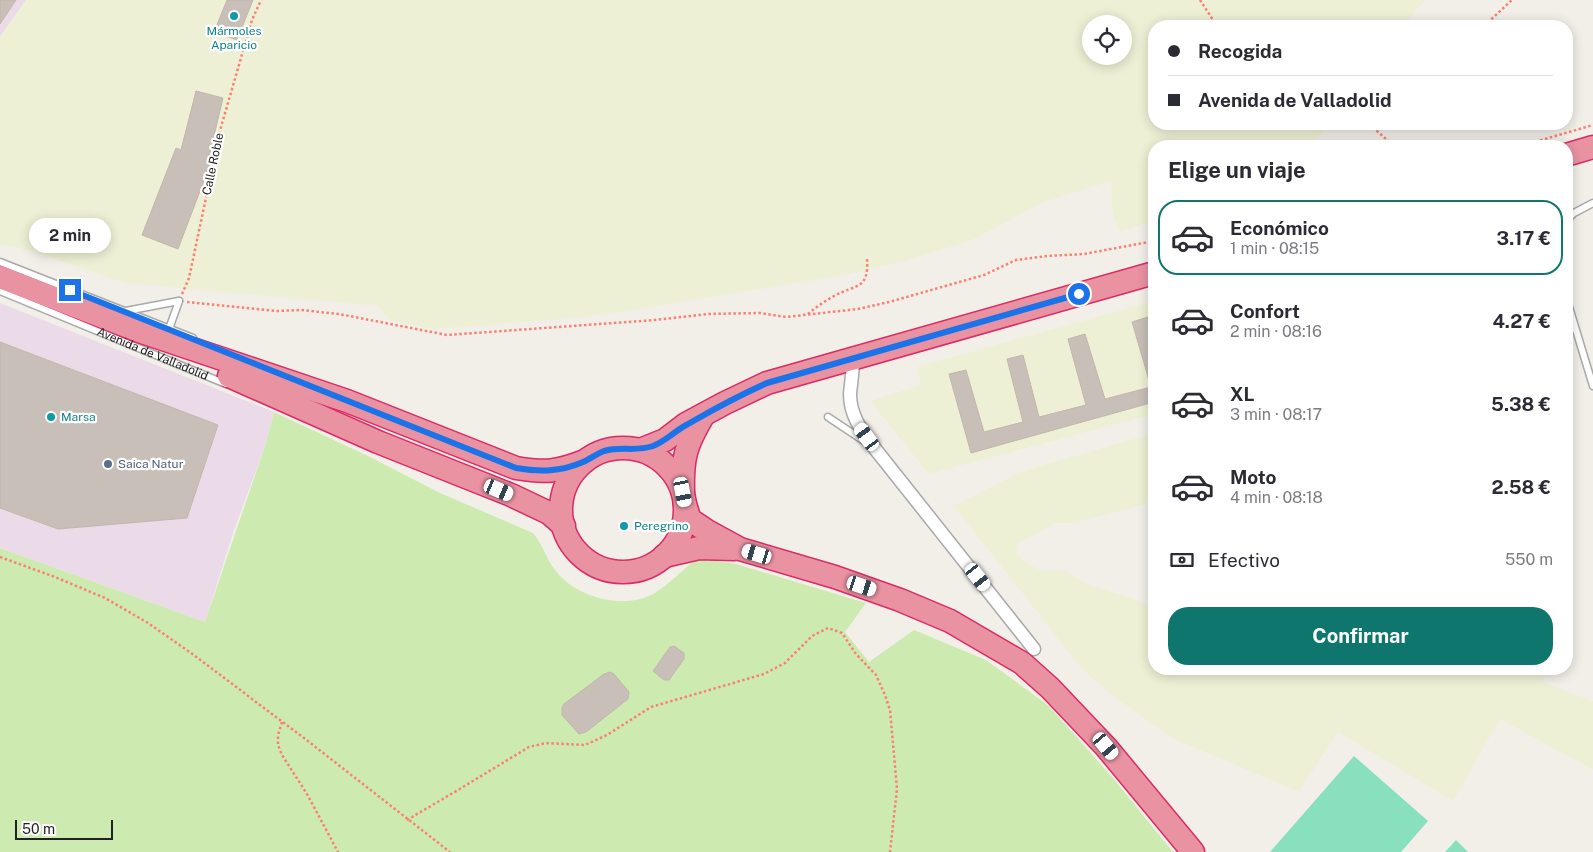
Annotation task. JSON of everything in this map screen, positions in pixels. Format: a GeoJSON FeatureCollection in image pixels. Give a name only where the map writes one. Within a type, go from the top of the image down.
{"type":"FeatureCollection","features":[{"type":"Feature","properties":{"kind":"highway"},"geometry":{"type":"LineString","coordinates":[[1573,153],[1593,147]]}},
{"type":"Feature","properties":{"kind":"highway"},"geometry":{"type":"LineString","coordinates":[[640,450],[665,440],[686,424],[724,403],[767,383],[1148,275]]}},
{"type":"Feature","properties":{"kind":"highway","name":"Avenida de Valladolid"},"geometry":{"type":"LineString","coordinates":[[0,277],[89,312]]}},
{"type":"Feature","properties":{"kind":"highway"},"geometry":{"type":"LineString","coordinates":[[89,312],[347,401],[516,468],[537,472],[561,470],[585,461],[599,453],[616,448],[640,450],[656,457],[664,463],[676,478],[689,517],[707,531],[740,549],[835,577],[933,613],[1022,663],[1106,746],[1193,852]]}},
{"type":"Feature","properties":{"kind":"highway"},"geometry":{"type":"LineString","coordinates":[[89,312],[266,391],[306,412],[512,495],[549,513],[564,526]]}},
{"type":"Feature","properties":{"kind":"highway"},"geometry":{"type":"LineString","coordinates":[[585,461],[571,476],[565,490],[562,512],[564,526],[571,543],[588,560],[601,567],[612,570],[633,571],[648,566],[664,556],[674,546],[680,534],[685,516],[682,467],[684,455],[703,416]]}},
{"type":"Feature","properties":{"kind":"highway"},"geometry":{"type":"LineString","coordinates":[[664,556],[700,548],[740,549]]}},
{"type":"Feature","properties":{"kind":"street"},"geometry":{"type":"LineString","coordinates":[[853,359],[850,397],[852,414],[857,424],[1034,649]]}},
{"type":"Feature","properties":{"kind":"lane"},"geometry":{"type":"LineString","coordinates":[[1573,214],[1593,203]]}},
{"type":"Feature","properties":{"kind":"lane"},"geometry":{"type":"LineString","coordinates":[[0,262],[203,341]]}},
{"type":"Feature","properties":{"kind":"lane","name":"Avenida de Valladolid"},"geometry":{"type":"LineString","coordinates":[[0,291],[234,387]]}},
{"type":"Feature","properties":{"kind":"lane"},"geometry":{"type":"LineString","coordinates":[[125,312],[179,301]]}},
{"type":"Feature","properties":{"kind":"lane"},"geometry":{"type":"LineString","coordinates":[[169,329],[179,301]]}},
{"type":"Feature","properties":{"kind":"lane"},"geometry":{"type":"LineString","coordinates":[[1573,320],[1593,386]]}},
{"type":"Feature","properties":{"kind":"lane"},"geometry":{"type":"LineString","coordinates":[[256,363],[347,401]]}},
{"type":"Feature","properties":{"kind":"lane"},"geometry":{"type":"LineString","coordinates":[[249,393],[306,412]]}},
{"type":"Feature","properties":{"kind":"lane"},"geometry":{"type":"LineString","coordinates":[[828,417],[876,450]]}},
{"type":"Feature","properties":{"kind":"path","name":"Calle Roble"},"geometry":{"type":"LineString","coordinates":[[179,301],[189,278],[221,127],[252,20],[261,0]]}},
{"type":"Feature","properties":{"kind":"path"},"geometry":{"type":"LineString","coordinates":[[1200,0],[1213,20]]}},
{"type":"Feature","properties":{"kind":"path"},"geometry":{"type":"LineString","coordinates":[[1490,20],[1512,0]]}},
{"type":"Feature","properties":{"kind":"path"},"geometry":{"type":"LineString","coordinates":[[1542,140],[1593,125]]}},
{"type":"Feature","properties":{"kind":"path"},"geometry":{"type":"LineString","coordinates":[[1376,130],[1387,140]]}},
{"type":"Feature","properties":{"kind":"path"},"geometry":{"type":"LineString","coordinates":[[179,301],[277,311],[301,310],[339,314],[447,335],[655,320],[708,314],[760,313],[786,316],[806,315],[858,309],[889,302],[984,275],[1016,260],[1084,254],[1148,242]]}},
{"type":"Feature","properties":{"kind":"path"},"geometry":{"type":"LineString","coordinates":[[806,315],[835,295],[861,284],[868,274],[867,259]]}},
{"type":"Feature","properties":{"kind":"path"},"geometry":{"type":"LineString","coordinates":[[0,557],[105,598],[126,610],[190,653],[450,852]]}},
{"type":"Feature","properties":{"kind":"path"},"geometry":{"type":"LineString","coordinates":[[407,820],[529,747],[546,743],[585,745],[607,735],[651,707],[764,674],[785,662],[812,636],[828,628],[842,633],[856,654],[876,676],[886,695],[890,710],[897,789],[890,852]]}},
{"type":"Feature","properties":{"kind":"path"},"geometry":{"type":"LineString","coordinates":[[282,722],[278,735],[278,745],[282,755],[338,852]]}},
{"type":"Feature","properties":{"kind":"shaded area"},"geometry":{"type":"Polygon","coordinates":[[[0,0],[26,0],[0,37],[0,0]]]}},
{"type":"Feature","properties":{"kind":"shaded area"},"geometry":{"type":"Polygon","coordinates":[[[0,303],[274,412],[265,446],[234,530],[205,622],[0,548],[0,303]]]}},
{"type":"Feature","properties":{"kind":"green space"},"geometry":{"type":"Polygon","coordinates":[[[26,0],[1425,0],[1408,20],[1148,20],[1148,130],[1322,130],[1324,133],[1314,140],[1148,140],[1148,222],[1120,232],[1113,214],[1111,181],[1044,202],[970,241],[901,262],[840,276],[616,313],[434,329],[391,321],[378,306],[125,283],[24,249],[0,244],[0,37],[26,0]]]}},
{"type":"Feature","properties":{"kind":"green space"},"geometry":{"type":"Polygon","coordinates":[[[1148,303],[1148,416],[929,474],[870,401],[921,385],[917,367],[1148,303]]]}},
{"type":"Feature","properties":{"kind":"green space"},"geometry":{"type":"Polygon","coordinates":[[[274,412],[368,456],[440,493],[533,533],[551,565],[559,575],[568,583],[592,596],[620,601],[646,597],[658,591],[697,558],[736,564],[866,603],[845,632],[869,662],[914,630],[986,660],[1049,706],[1112,777],[1173,852],[0,852],[0,548],[205,622],[265,446],[274,412]]]}},
{"type":"Feature","properties":{"kind":"green space"},"geometry":{"type":"Polygon","coordinates":[[[1148,435],[1148,504],[1074,523],[1056,523],[1017,544],[1016,552],[1024,562],[1040,570],[1066,571],[1089,585],[1132,598],[1148,607],[1148,675],[1546,675],[1542,682],[1593,701],[1593,770],[1500,719],[1453,801],[1338,732],[1299,792],[1172,738],[1113,696],[1081,668],[954,506],[1020,472],[1148,435]]]}},
{"type":"Feature","properties":{"kind":"green space"},"geometry":{"type":"Polygon","coordinates":[[[1354,756],[1428,821],[1401,852],[1270,852],[1354,756]]]}},
{"type":"Feature","properties":{"kind":"green space"},"geometry":{"type":"Polygon","coordinates":[[[1456,840],[1468,852],[1445,852],[1456,840]]]}},
{"type":"Feature","properties":{"kind":"building"},"geometry":{"type":"Polygon","coordinates":[[[0,0],[16,0],[0,24],[0,0]]]}},
{"type":"Feature","properties":{"kind":"building","name":"Mármoles Aparicio"},"geometry":{"type":"Polygon","coordinates":[[[227,0],[253,0],[237,40],[214,32],[227,0]]]}},
{"type":"Feature","properties":{"kind":"building"},"geometry":{"type":"Polygon","coordinates":[[[196,91],[223,98],[208,161],[211,162],[178,249],[142,235],[176,148],[181,150],[196,91]]]}},
{"type":"Feature","properties":{"kind":"building"},"geometry":{"type":"Polygon","coordinates":[[[1148,317],[1148,377],[1132,322],[1148,317]]]}},
{"type":"Feature","properties":{"kind":"building"},"geometry":{"type":"Polygon","coordinates":[[[1085,334],[1105,399],[1148,388],[1148,404],[971,453],[949,374],[966,370],[984,432],[1023,422],[1007,359],[1023,355],[1039,417],[1086,405],[1068,339],[1085,334]]]}},
{"type":"Feature","properties":{"kind":"building"},"geometry":{"type":"Polygon","coordinates":[[[0,342],[218,425],[187,518],[58,529],[0,508],[0,342]]]}},
{"type":"Feature","properties":{"kind":"building"},"geometry":{"type":"Polygon","coordinates":[[[674,646],[684,653],[684,659],[669,680],[664,680],[653,671],[670,647],[674,646]]]}},
{"type":"Feature","properties":{"kind":"building"},"geometry":{"type":"Polygon","coordinates":[[[610,672],[614,674],[629,692],[628,699],[586,732],[579,734],[562,715],[564,704],[604,674],[610,672]]]}},
{"type":"Feature","properties":{"kind":"place","name":"Mármoles Aparicio"},"geometry":{"type":"Point","coordinates":[234,16]}},
{"type":"Feature","properties":{"kind":"place","name":"Marsa"},"geometry":{"type":"Point","coordinates":[51,417]}},
{"type":"Feature","properties":{"kind":"place","name":"Saica Natur"},"geometry":{"type":"Point","coordinates":[108,464]}},
{"type":"Feature","properties":{"kind":"place","name":"Peregrino"},"geometry":{"type":"Point","coordinates":[624,526]}},
{"type":"Feature","properties":{"kind":"route"},"geometry":{"type":"LineString","coordinates":[[70,290],[203,341],[516,468],[537,472],[561,470],[604,451],[616,448],[640,450],[654,445],[665,440],[686,424],[724,403],[767,383],[1079,294]]}}]}
